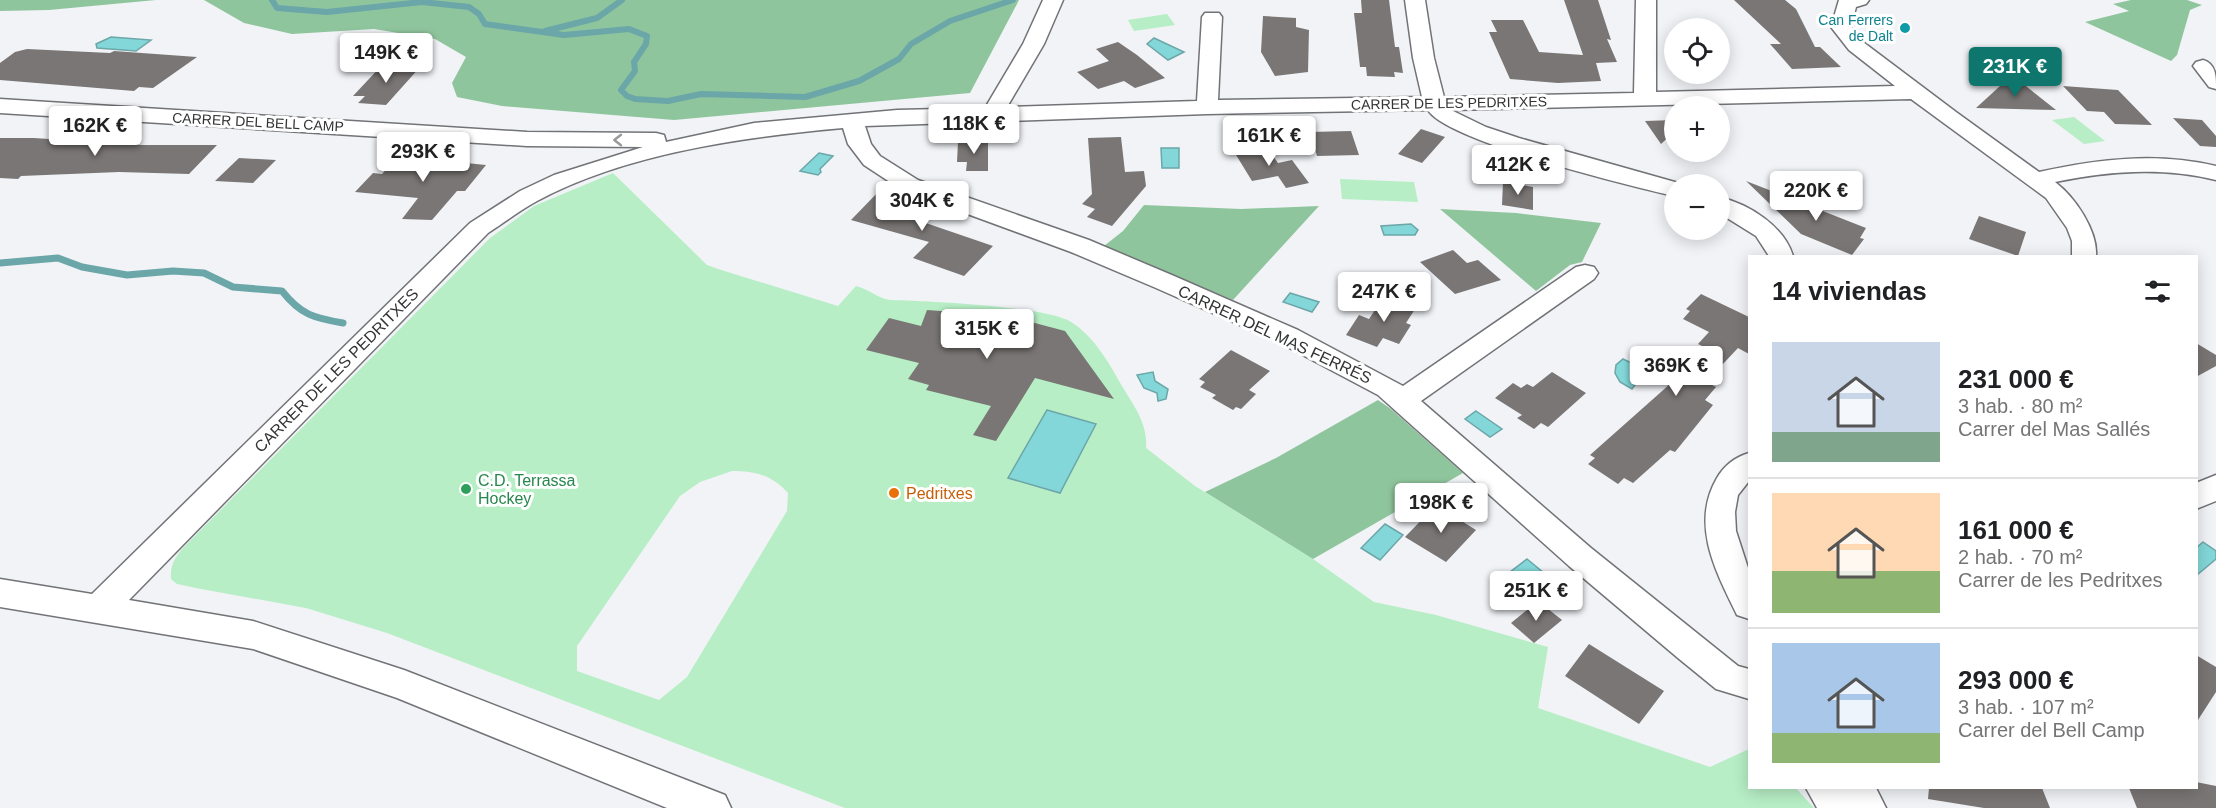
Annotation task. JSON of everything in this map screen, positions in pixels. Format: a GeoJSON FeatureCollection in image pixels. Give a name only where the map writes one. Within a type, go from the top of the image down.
{"type":"FeatureCollection","features":[{"type":"Feature","properties":{"kind":"street"},"geometry":{"type":"LineString","coordinates":[[992,114],[1046,21],[1053,0]]}},
{"type":"Feature","properties":{"kind":"street"},"geometry":{"type":"LineString","coordinates":[[1415,0],[1435,103],[1441,114],[1460,125],[1559,157],[1664,186]]}},
{"type":"Feature","properties":{"kind":"street"},"geometry":{"type":"LineString","coordinates":[[1645,99],[1646,0]]}},
{"type":"Feature","properties":{"kind":"street"},"geometry":{"type":"LineString","coordinates":[[1849,1],[1841,27],[1856,46],[2054,193],[2079,228],[2084,242],[2085,255]]}},
{"type":"Feature","properties":{"kind":"street"},"geometry":{"type":"LineString","coordinates":[[1207,106],[1212,17]]}},
{"type":"Feature","properties":{"kind":"street"},"geometry":{"type":"LineString","coordinates":[[2203,66],[2216,83]]}},
{"type":"Feature","properties":{"kind":"street","name":"CARRER DE LES PEDRITXES"},"geometry":{"type":"LineString","coordinates":[[98,610],[479,228],[528,196],[562,180],[599,167],[697,141],[754,130],[853,121],[1207,106],[1915,92]]}},
{"type":"Feature","properties":{"kind":"street","name":"CARRER DEL BELL CAMP"},"geometry":{"type":"LineString","coordinates":[[0,106],[553,139]]}},
{"type":"Feature","properties":{"kind":"street","name":"CARRER DEL MAS FERRÉS"},"geometry":{"type":"LineString","coordinates":[[853,121],[855,137],[861,150],[885,171],[910,185],[1080,246],[1242,315],[1370,377],[1403,400],[1580,557],[1690,648],[1728,678],[1748,684]]}},
{"type":"Feature","properties":{"kind":"street"},"geometry":{"type":"LineString","coordinates":[[553,139],[584,150],[599,167]]}},
{"type":"Feature","properties":{"kind":"street","name":"CARRER DE LES PEDRITXES"},"geometry":{"type":"LineString","coordinates":[[553,139],[697,141]]}},
{"type":"Feature","properties":{"kind":"street"},"geometry":{"type":"LineString","coordinates":[[2038,179],[2081,171],[2158,164],[2216,173]]}},
{"type":"Feature","properties":{"kind":"street"},"geometry":{"type":"LineString","coordinates":[[1730,209],[1760,227],[1779,249],[1781,255]]}},
{"type":"Feature","properties":{"kind":"street"},"geometry":{"type":"LineString","coordinates":[[1403,400],[1585,273]]}},
{"type":"Feature","properties":{"kind":"street"},"geometry":{"type":"LineString","coordinates":[[1748,465],[1734,474],[1722,496],[1719,523],[1730,566],[1748,603]]}},
{"type":"Feature","properties":{"kind":"street"},"geometry":{"type":"LineString","coordinates":[[2198,496],[2216,487]]}},
{"type":"Feature","properties":{"kind":"street"},"geometry":{"type":"LineString","coordinates":[[0,593],[253,635],[415,689],[712,808]]}},
{"type":"Feature","properties":{"kind":"street"},"geometry":{"type":"LineString","coordinates":[[1826,789],[1840,808]]}},
{"type":"Feature","properties":{"kind":"street"},"geometry":{"type":"LineString","coordinates":[[1858,789],[1868,808]]}},
{"type":"Feature","properties":{"kind":"green space"},"geometry":{"type":"Polygon","coordinates":[[[0,0],[156,0],[49,10],[0,11],[0,0]]]}},
{"type":"Feature","properties":{"kind":"green space"},"geometry":{"type":"Polygon","coordinates":[[[204,0],[1019,0],[970,93],[674,120],[502,106],[457,97],[452,83],[466,57],[435,39],[374,29],[292,34],[244,23],[204,0]]]}},
{"type":"Feature","properties":{"kind":"green space"},"geometry":{"type":"Polygon","coordinates":[[[2131,0],[2187,0],[2202,5],[2190,10],[2177,55],[2171,61],[2085,22],[2129,11],[2113,4],[2131,0]]]}},
{"type":"Feature","properties":{"kind":"green space"},"geometry":{"type":"Polygon","coordinates":[[[1167,14],[1175,25],[1134,31],[1128,20],[1167,14]]]}},
{"type":"Feature","properties":{"kind":"green space"},"geometry":{"type":"Polygon","coordinates":[[[2074,117],[2105,141],[2084,144],[2052,120],[2074,117]]]}},
{"type":"Feature","properties":{"kind":"green space","name":"C.D. Terrassa Hockey"},"geometry":{"type":"Polygon","coordinates":[[[613,173],[707,265],[718,269],[838,306],[856,286],[890,300],[1012,308],[1037,312],[1071,322],[1094,342],[1112,368],[1142,423],[1146,448],[1195,486],[1313,559],[1374,602],[1436,615],[1548,647],[1538,708],[1710,767],[1748,749],[1748,789],[1797,789],[1814,808],[845,808],[387,633],[306,608],[177,584],[171,579],[173,563],[182,549],[490,238],[534,206],[613,173]],[[732,471],[700,482],[680,496],[577,646],[577,671],[659,700],[687,677],[787,511],[788,493],[776,482],[756,473],[732,471]]]}},
{"type":"Feature","properties":{"kind":"green space"},"geometry":{"type":"Polygon","coordinates":[[[1340,179],[1414,182],[1418,202],[1342,199],[1340,179]]]}},
{"type":"Feature","properties":{"kind":"green space"},"geometry":{"type":"Polygon","coordinates":[[[1144,205],[1241,209],[1319,206],[1233,300],[1104,246],[1123,231],[1144,205]]]}},
{"type":"Feature","properties":{"kind":"green space"},"geometry":{"type":"Polygon","coordinates":[[[1440,209],[1516,213],[1601,223],[1582,262],[1570,265],[1536,291],[1440,209]]]}},
{"type":"Feature","properties":{"kind":"green space"},"geometry":{"type":"Polygon","coordinates":[[[1378,400],[1463,473],[1313,559],[1205,492],[1276,458],[1378,400]]]}},
{"type":"Feature","properties":{"kind":"water"},"geometry":{"type":"Polygon","coordinates":[[[111,37],[151,40],[136,51],[97,48],[96,44],[111,37]]]}},
{"type":"Feature","properties":{"kind":"water"},"geometry":{"type":"Polygon","coordinates":[[[1154,38],[1184,52],[1168,60],[1147,44],[1154,38]]]}},
{"type":"Feature","properties":{"kind":"water"},"geometry":{"type":"Polygon","coordinates":[[[1161,148],[1179,148],[1179,168],[1162,168],[1161,148]]]}},
{"type":"Feature","properties":{"kind":"water"},"geometry":{"type":"Polygon","coordinates":[[[819,153],[833,156],[820,169],[821,172],[818,175],[800,171],[819,153]]]}},
{"type":"Feature","properties":{"kind":"water"},"geometry":{"type":"Polygon","coordinates":[[[1411,224],[1418,230],[1415,235],[1384,235],[1381,226],[1411,224]]]}},
{"type":"Feature","properties":{"kind":"water"},"geometry":{"type":"Polygon","coordinates":[[[1290,293],[1319,302],[1312,312],[1283,302],[1290,293]]]}},
{"type":"Feature","properties":{"kind":"water"},"geometry":{"type":"Polygon","coordinates":[[[1623,359],[1646,370],[1632,389],[1620,382],[1615,373],[1616,365],[1623,359]]]}},
{"type":"Feature","properties":{"kind":"water"},"geometry":{"type":"Polygon","coordinates":[[[1153,372],[1155,381],[1168,389],[1166,399],[1158,401],[1157,393],[1144,388],[1137,375],[1153,372]]]}},
{"type":"Feature","properties":{"kind":"water"},"geometry":{"type":"Polygon","coordinates":[[[1047,410],[1096,424],[1060,493],[1008,478],[1047,410]]]}},
{"type":"Feature","properties":{"kind":"water"},"geometry":{"type":"Polygon","coordinates":[[[1476,411],[1502,429],[1490,437],[1465,419],[1476,411]]]}},
{"type":"Feature","properties":{"kind":"water"},"geometry":{"type":"Polygon","coordinates":[[[1385,524],[1403,535],[1380,560],[1361,548],[1385,524]]]}},
{"type":"Feature","properties":{"kind":"water"},"geometry":{"type":"Polygon","coordinates":[[[2203,542],[2216,551],[2216,559],[2198,574],[2198,546],[2203,542]]]}},
{"type":"Feature","properties":{"kind":"water"},"geometry":{"type":"Polygon","coordinates":[[[1527,559],[1544,573],[1515,595],[1509,590],[1501,594],[1494,591],[1493,585],[1527,559]]]}},
{"type":"Feature","properties":{"kind":"building"},"geometry":{"type":"Polygon","coordinates":[[[1361,0],[1389,0],[1395,47],[1399,47],[1403,73],[1394,72],[1395,77],[1367,76],[1366,67],[1360,67],[1354,13],[1362,13],[1361,0]]]}},
{"type":"Feature","properties":{"kind":"building"},"geometry":{"type":"Polygon","coordinates":[[[1564,0],[1598,0],[1611,40],[1607,39],[1617,62],[1596,63],[1601,81],[1558,83],[1510,79],[1489,32],[1497,32],[1491,20],[1523,20],[1539,52],[1583,55],[1564,0]]]}},
{"type":"Feature","properties":{"kind":"building"},"geometry":{"type":"Polygon","coordinates":[[[1734,0],[1785,0],[1796,9],[1815,47],[1820,47],[1841,67],[1792,69],[1770,44],[1781,44],[1734,0]]]}},
{"type":"Feature","properties":{"kind":"building"},"geometry":{"type":"Polygon","coordinates":[[[1263,16],[1296,18],[1296,27],[1309,30],[1308,72],[1275,76],[1261,52],[1263,16]]]}},
{"type":"Feature","properties":{"kind":"building"},"geometry":{"type":"Polygon","coordinates":[[[1118,42],[1165,78],[1135,88],[1124,81],[1098,89],[1077,72],[1109,61],[1096,49],[1118,42]]]}},
{"type":"Feature","properties":{"kind":"building"},"geometry":{"type":"Polygon","coordinates":[[[27,49],[110,53],[114,51],[197,57],[153,88],[139,87],[134,91],[0,80],[0,63],[15,52],[27,49]]]}},
{"type":"Feature","properties":{"kind":"building"},"geometry":{"type":"Polygon","coordinates":[[[383,64],[421,66],[386,105],[358,103],[365,96],[353,96],[383,64]]]}},
{"type":"Feature","properties":{"kind":"building"},"geometry":{"type":"Polygon","coordinates":[[[2012,75],[2056,110],[1976,108],[2012,75]]]}},
{"type":"Feature","properties":{"kind":"building"},"geometry":{"type":"Polygon","coordinates":[[[2063,86],[2118,90],[2152,125],[2115,124],[2104,112],[2087,111],[2063,86]]]}},
{"type":"Feature","properties":{"kind":"building"},"geometry":{"type":"Polygon","coordinates":[[[2173,118],[2202,120],[2216,136],[2216,147],[2200,146],[2173,118]]]}},
{"type":"Feature","properties":{"kind":"building"},"geometry":{"type":"Polygon","coordinates":[[[1664,120],[1664,141],[1661,144],[1645,121],[1664,120]]]}},
{"type":"Feature","properties":{"kind":"building"},"geometry":{"type":"Polygon","coordinates":[[[1421,129],[1445,137],[1422,163],[1398,154],[1421,129]]]}},
{"type":"Feature","properties":{"kind":"building"},"geometry":{"type":"Polygon","coordinates":[[[1351,131],[1359,155],[1317,156],[1310,132],[1351,131]]]}},
{"type":"Feature","properties":{"kind":"building"},"geometry":{"type":"Polygon","coordinates":[[[1121,137],[1125,172],[1144,171],[1146,186],[1112,226],[1087,217],[1095,209],[1082,204],[1092,194],[1088,138],[1121,137]]]}},
{"type":"Feature","properties":{"kind":"building"},"geometry":{"type":"Polygon","coordinates":[[[0,138],[95,142],[128,139],[123,145],[217,145],[189,174],[119,172],[21,176],[18,179],[0,178],[0,138]]]}},
{"type":"Feature","properties":{"kind":"building"},"geometry":{"type":"Polygon","coordinates":[[[988,141],[988,171],[966,171],[967,162],[957,162],[958,142],[988,141]]]}},
{"type":"Feature","properties":{"kind":"building"},"geometry":{"type":"Polygon","coordinates":[[[1265,145],[1278,163],[1292,160],[1309,183],[1286,188],[1278,176],[1252,181],[1233,150],[1265,145]]]}},
{"type":"Feature","properties":{"kind":"building"},"geometry":{"type":"Polygon","coordinates":[[[398,157],[486,165],[465,191],[457,191],[432,220],[402,219],[418,198],[355,192],[373,173],[382,174],[398,157]]]}},
{"type":"Feature","properties":{"kind":"building"},"geometry":{"type":"Polygon","coordinates":[[[239,158],[276,160],[253,183],[215,181],[239,158]]]}},
{"type":"Feature","properties":{"kind":"building"},"geometry":{"type":"Polygon","coordinates":[[[1746,181],[1866,228],[1860,238],[1864,239],[1852,255],[1801,234],[1746,181]]]}},
{"type":"Feature","properties":{"kind":"building"},"geometry":{"type":"Polygon","coordinates":[[[1503,182],[1533,187],[1533,210],[1502,205],[1503,182]]]}},
{"type":"Feature","properties":{"kind":"building"},"geometry":{"type":"Polygon","coordinates":[[[882,188],[904,197],[904,195],[932,203],[917,220],[993,246],[964,276],[913,258],[929,242],[851,220],[882,188]]]}},
{"type":"Feature","properties":{"kind":"building"},"geometry":{"type":"Polygon","coordinates":[[[1979,216],[2026,232],[2018,255],[1969,239],[1979,216]]]}},
{"type":"Feature","properties":{"kind":"building"},"geometry":{"type":"Polygon","coordinates":[[[1453,250],[1467,263],[1478,260],[1501,280],[1455,294],[1420,262],[1453,250]]]}},
{"type":"Feature","properties":{"kind":"building"},"geometry":{"type":"Polygon","coordinates":[[[1701,294],[1748,317],[1748,353],[1738,348],[1706,382],[1716,387],[1705,400],[1713,405],[1675,452],[1670,450],[1633,483],[1624,478],[1618,484],[1588,464],[1595,458],[1590,455],[1670,384],[1702,346],[1698,344],[1709,332],[1683,319],[1690,311],[1686,309],[1701,294]]]}},
{"type":"Feature","properties":{"kind":"building"},"geometry":{"type":"Polygon","coordinates":[[[1385,295],[1417,306],[1406,323],[1411,325],[1399,344],[1383,338],[1377,347],[1346,335],[1359,315],[1369,319],[1385,295]]]}},
{"type":"Feature","properties":{"kind":"building"},"geometry":{"type":"Polygon","coordinates":[[[927,310],[996,315],[997,313],[1065,331],[1114,399],[1035,378],[996,441],[973,435],[991,406],[926,390],[929,385],[908,379],[919,363],[866,350],[889,318],[921,326],[927,310]]]}},
{"type":"Feature","properties":{"kind":"building"},"geometry":{"type":"Polygon","coordinates":[[[2198,344],[2216,355],[2216,366],[2198,376],[2198,344]]]}},
{"type":"Feature","properties":{"kind":"building"},"geometry":{"type":"Polygon","coordinates":[[[1231,350],[1270,371],[1249,390],[1256,394],[1241,409],[1236,407],[1233,410],[1212,398],[1216,395],[1200,387],[1205,382],[1199,379],[1231,350]]]}},
{"type":"Feature","properties":{"kind":"building"},"geometry":{"type":"Polygon","coordinates":[[[1552,372],[1586,393],[1548,427],[1541,423],[1534,429],[1517,418],[1522,415],[1495,398],[1513,383],[1521,388],[1527,384],[1533,387],[1552,372]]]}},
{"type":"Feature","properties":{"kind":"building"},"geometry":{"type":"Polygon","coordinates":[[[1436,505],[1476,530],[1446,562],[1405,537],[1436,505]]]}},
{"type":"Feature","properties":{"kind":"building"},"geometry":{"type":"Polygon","coordinates":[[[1538,601],[1562,620],[1534,643],[1511,623],[1538,601]]]}},
{"type":"Feature","properties":{"kind":"building"},"geometry":{"type":"Polygon","coordinates":[[[1589,644],[1664,691],[1639,724],[1565,676],[1589,644]]]}},
{"type":"Feature","properties":{"kind":"building"},"geometry":{"type":"Polygon","coordinates":[[[2198,656],[2216,667],[2216,692],[2198,720],[2198,656]]]}},
{"type":"Feature","properties":{"kind":"building"},"geometry":{"type":"Polygon","coordinates":[[[2198,782],[2216,786],[2216,808],[2137,808],[2129,789],[2198,789],[2198,782]]]}},
{"type":"Feature","properties":{"kind":"building"},"geometry":{"type":"Polygon","coordinates":[[[1929,789],[2042,789],[2050,808],[1984,808],[1928,799],[1929,789]]]}},
{"type":"Feature","properties":{"kind":"waterway"},"geometry":{"type":"LineString","coordinates":[[272,0],[277,8],[327,12],[422,2],[469,7],[479,14],[485,24],[564,35],[629,29],[647,36],[646,44],[634,62],[635,71],[621,90],[627,96],[635,99],[668,101],[701,94],[805,97],[859,81],[899,59],[911,44],[950,21],[1013,0]]}},
{"type":"Feature","properties":{"kind":"waterway"},"geometry":{"type":"LineString","coordinates":[[545,31],[597,18],[622,0]]}},
{"type":"Feature","properties":{"kind":"waterway"},"geometry":{"type":"LineString","coordinates":[[0,263],[58,258],[82,267],[127,275],[173,271],[204,273],[233,287],[282,291],[295,305],[309,314],[343,323]]}},
{"type":"Feature","properties":{"kind":"place","name":"Can Ferrers de Dalt"},"geometry":{"type":"Point","coordinates":[1905,28]}},
{"type":"Feature","properties":{"kind":"place","name":"C.D. Terrassa Hockey"},"geometry":{"type":"Point","coordinates":[466,489]}},
{"type":"Feature","properties":{"kind":"place","name":"Pedritxes"},"geometry":{"type":"Point","coordinates":[894,493]}}]}
